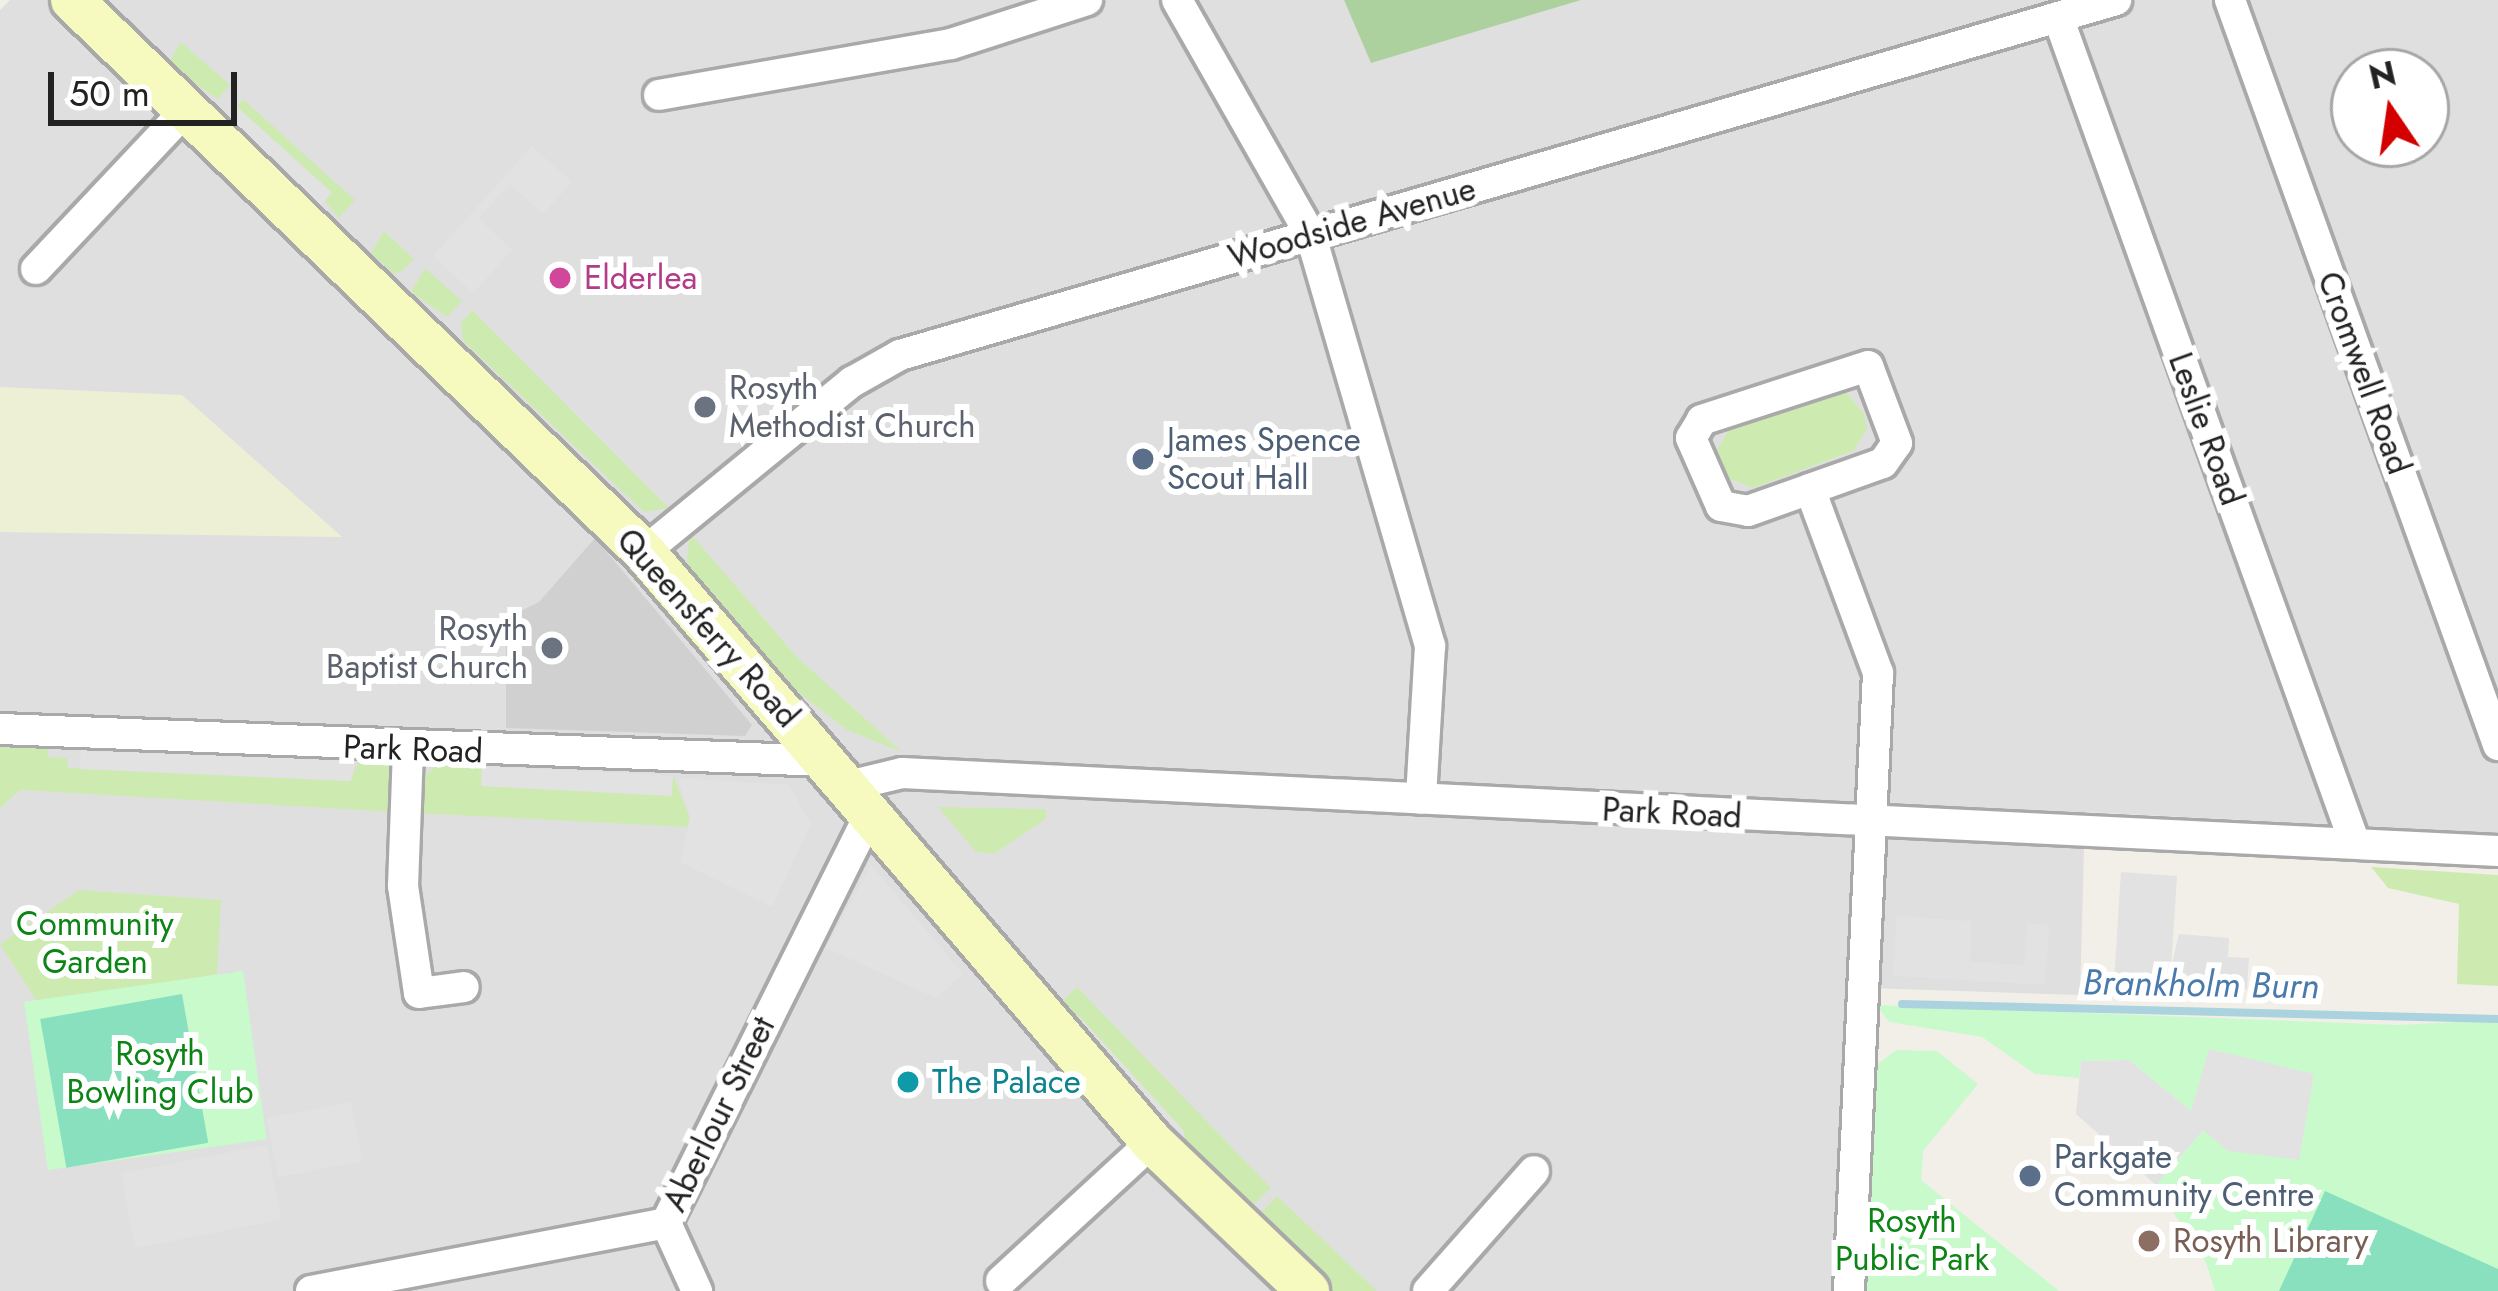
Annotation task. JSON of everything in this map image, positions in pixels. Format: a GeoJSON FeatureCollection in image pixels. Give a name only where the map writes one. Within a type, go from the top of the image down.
{"type":"FeatureCollection","features":[{"type":"Feature","properties":{"kind":"street","name":"Queensferry Road"},"geometry":{"type":"LineString","coordinates":[[72,0],[644,552],[1152,1142],[1308,1291]]}},
{"type":"Feature","properties":{"kind":"street"},"geometry":{"type":"LineString","coordinates":[[659,95],[951,44],[1087,0]]}},
{"type":"Feature","properties":{"kind":"street"},"geometry":{"type":"LineString","coordinates":[[1177,0],[1311,236],[1430,646],[1420,799]]}},
{"type":"Feature","properties":{"kind":"street","name":"Woodside Avenue"},"geometry":{"type":"LineString","coordinates":[[644,552],[852,382],[900,355],[2116,0]]}},
{"type":"Feature","properties":{"kind":"street","name":"Cromwell Road"},"geometry":{"type":"LineString","coordinates":[[2230,0],[2498,745]]}},
{"type":"Feature","properties":{"kind":"street","name":"Leslie Road"},"geometry":{"type":"LineString","coordinates":[[2058,17],[2354,841]]}},
{"type":"Feature","properties":{"kind":"street"},"geometry":{"type":"LineString","coordinates":[[36,269],[186,110]]}},
{"type":"Feature","properties":{"kind":"street"},"geometry":{"type":"LineString","coordinates":[[1868,366],[1897,443],[1882,463],[1810,489],[1748,511],[1721,506],[1694,427],[1868,366]]}},
{"type":"Feature","properties":{"kind":"street"},"geometry":{"type":"LineString","coordinates":[[1810,489],[1877,673],[1849,1291]]}},
{"type":"Feature","properties":{"kind":"street","name":"Park Road"},"geometry":{"type":"LineString","coordinates":[[0,729],[408,750],[849,786],[902,773],[1870,824],[2354,841],[2498,851]]}},
{"type":"Feature","properties":{"kind":"street"},"geometry":{"type":"LineString","coordinates":[[408,750],[403,886],[419,993],[464,987]]}},
{"type":"Feature","properties":{"kind":"street","name":"Aberlour Street"},"geometry":{"type":"LineString","coordinates":[[311,1291],[665,1223],[849,786]]}},
{"type":"Feature","properties":{"kind":"street"},"geometry":{"type":"LineString","coordinates":[[1000,1281],[1152,1142]]}},
{"type":"Feature","properties":{"kind":"street"},"geometry":{"type":"LineString","coordinates":[[1428,1291],[1534,1171]]}},
{"type":"Feature","properties":{"kind":"street"},"geometry":{"type":"LineString","coordinates":[[665,1223],[697,1291]]}},
{"type":"Feature","properties":{"kind":"shaded area"},"geometry":{"type":"Polygon","coordinates":[[[10,0],[2498,0],[2498,833],[2085,812],[2080,995],[1868,988],[1849,1291],[0,1291],[0,10],[10,0]]]}},
{"type":"Feature","properties":{"kind":"shaded area"},"geometry":{"type":"Polygon","coordinates":[[[237,107],[332,193],[320,206],[225,120],[237,107]]]}},
{"type":"Feature","properties":{"kind":"shaded area"},"geometry":{"type":"Polygon","coordinates":[[[532,146],[572,182],[543,214],[510,184],[478,218],[512,250],[473,293],[433,256],[532,146]]]}},
{"type":"Feature","properties":{"kind":"shaded area"},"geometry":{"type":"Polygon","coordinates":[[[595,538],[752,725],[745,736],[506,728],[506,618],[539,602],[595,538]]]}},
{"type":"Feature","properties":{"kind":"shaded area"},"geometry":{"type":"Polygon","coordinates":[[[81,747],[355,760],[351,781],[80,769],[81,747]]]}},
{"type":"Feature","properties":{"kind":"shaded area"},"geometry":{"type":"Polygon","coordinates":[[[482,766],[673,776],[672,796],[481,786],[482,766]]]}},
{"type":"Feature","properties":{"kind":"shaded area"},"geometry":{"type":"Polygon","coordinates":[[[678,778],[789,785],[811,824],[772,907],[680,862],[690,818],[678,778]]]}},
{"type":"Feature","properties":{"kind":"shaded area"},"geometry":{"type":"Polygon","coordinates":[[[871,865],[963,974],[936,998],[826,948],[871,865]]]}},
{"type":"Feature","properties":{"kind":"shaded area"},"geometry":{"type":"Polygon","coordinates":[[[2121,872],[2177,876],[2171,968],[2179,934],[2229,938],[2228,957],[2249,958],[2247,989],[2114,981],[2121,872]]]}},
{"type":"Feature","properties":{"kind":"shaded area"},"geometry":{"type":"Polygon","coordinates":[[[1897,916],[1971,921],[1970,962],[2024,965],[2027,923],[2049,925],[2045,985],[1893,976],[1897,916]]]}},
{"type":"Feature","properties":{"kind":"shaded area"},"geometry":{"type":"Polygon","coordinates":[[[1057,1012],[1080,1017],[1183,1130],[1189,1154],[1057,1012]]]}},
{"type":"Feature","properties":{"kind":"shaded area"},"geometry":{"type":"Polygon","coordinates":[[[2209,1049],[2314,1074],[2299,1160],[2228,1151],[2203,1130],[2156,1185],[2076,1114],[2081,1061],[2129,1060],[2191,1111],[2209,1049]]]}},
{"type":"Feature","properties":{"kind":"shaded area"},"geometry":{"type":"Polygon","coordinates":[[[351,1102],[362,1161],[278,1177],[267,1118],[351,1102]]]}},
{"type":"Feature","properties":{"kind":"shaded area"},"geometry":{"type":"Polygon","coordinates":[[[267,1145],[282,1220],[135,1248],[121,1173],[267,1145]]]}},
{"type":"Feature","properties":{"kind":"green space"},"geometry":{"type":"Polygon","coordinates":[[[1344,0],[1581,0],[1371,63],[1344,0]]]}},
{"type":"Feature","properties":{"kind":"green space"},"geometry":{"type":"Polygon","coordinates":[[[181,42],[230,85],[218,99],[167,65],[181,42]]]}},
{"type":"Feature","properties":{"kind":"green space"},"geometry":{"type":"Polygon","coordinates":[[[243,99],[355,200],[339,218],[325,201],[331,193],[237,107],[243,99]]]}},
{"type":"Feature","properties":{"kind":"green space"},"geometry":{"type":"Polygon","coordinates":[[[384,231],[414,259],[394,274],[371,253],[384,231]]]}},
{"type":"Feature","properties":{"kind":"green space"},"geometry":{"type":"Polygon","coordinates":[[[425,268],[462,301],[447,317],[411,292],[425,268]]]}},
{"type":"Feature","properties":{"kind":"green space"},"geometry":{"type":"Polygon","coordinates":[[[472,310],[669,508],[644,512],[463,341],[461,323],[472,310]]]}},
{"type":"Feature","properties":{"kind":"green space"},"geometry":{"type":"Polygon","coordinates":[[[0,387],[182,395],[342,537],[0,532],[0,387]]]}},
{"type":"Feature","properties":{"kind":"green space"},"geometry":{"type":"Polygon","coordinates":[[[1831,391],[1846,392],[1864,414],[1867,429],[1853,451],[1753,488],[1726,477],[1717,450],[1731,426],[1831,391]]]}},
{"type":"Feature","properties":{"kind":"green space"},"geometry":{"type":"Polygon","coordinates":[[[690,533],[796,656],[902,752],[847,730],[773,673],[686,568],[690,533]]]}},
{"type":"Feature","properties":{"kind":"green space"},"geometry":{"type":"Polygon","coordinates":[[[0,744],[48,746],[48,757],[67,758],[68,768],[350,781],[359,760],[400,758],[397,812],[20,790],[0,808],[0,744]]]}},
{"type":"Feature","properties":{"kind":"green space"},"geometry":{"type":"Polygon","coordinates":[[[439,765],[482,766],[482,786],[671,794],[673,775],[690,818],[688,827],[415,813],[418,780],[439,765]]]}},
{"type":"Feature","properties":{"kind":"green space"},"geometry":{"type":"Polygon","coordinates":[[[938,807],[1046,809],[1046,819],[994,854],[976,852],[938,807]]]}},
{"type":"Feature","properties":{"kind":"green space"},"geometry":{"type":"Polygon","coordinates":[[[2371,867],[2498,875],[2498,986],[2457,984],[2459,904],[2388,888],[2371,867]]]}},
{"type":"Feature","properties":{"kind":"green space","name":"Community Garden"},"geometry":{"type":"Polygon","coordinates":[[[79,890],[221,900],[217,974],[40,1006],[0,944],[79,890]]]}},
{"type":"Feature","properties":{"kind":"green space","name":"Rosyth Bowling Club"},"geometry":{"type":"Polygon","coordinates":[[[243,971],[267,1139],[48,1170],[24,1002],[243,971]]]}},
{"type":"Feature","properties":{"kind":"green space"},"geometry":{"type":"Polygon","coordinates":[[[1077,987],[1271,1188],[1249,1209],[1055,1009],[1077,987]]]}},
{"type":"Feature","properties":{"kind":"green space"},"geometry":{"type":"Polygon","coordinates":[[[182,994],[208,1143],[66,1168],[40,1019],[182,994]]]}},
{"type":"Feature","properties":{"kind":"green space"},"geometry":{"type":"Polygon","coordinates":[[[1876,1005],[2399,1025],[2498,1020],[2498,1291],[2215,1291],[2206,1263],[2156,1185],[2203,1130],[2198,1088],[2191,1111],[2129,1060],[2081,1061],[2079,1078],[2035,1074],[1982,1037],[1889,1022],[1876,1005]]]}},
{"type":"Feature","properties":{"kind":"green space","name":"Rosyth Public Park"},"geometry":{"type":"Polygon","coordinates":[[[1896,1050],[1937,1051],[1978,1084],[1923,1151],[1921,1180],[2059,1291],[1860,1291],[1870,1070],[1896,1050]]]}},
{"type":"Feature","properties":{"kind":"green space"},"geometry":{"type":"Polygon","coordinates":[[[2325,1191],[2498,1269],[2498,1291],[2279,1291],[2325,1191]]]}},
{"type":"Feature","properties":{"kind":"green space"},"geometry":{"type":"Polygon","coordinates":[[[1277,1196],[1377,1291],[1329,1291],[1254,1220],[1277,1196]]]}},
{"type":"Feature","properties":{"kind":"waterway","name":"Brankholm Burn"},"geometry":{"type":"LineString","coordinates":[[1902,1004],[2498,1019]]}},
{"type":"Feature","properties":{"kind":"place","name":"Elderlea"},"geometry":{"type":"Point","coordinates":[560,278]}},
{"type":"Feature","properties":{"kind":"place","name":"Rosyth Methodist Church"},"geometry":{"type":"Point","coordinates":[705,407]}},
{"type":"Feature","properties":{"kind":"place","name":"James Spence Scout Hall"},"geometry":{"type":"Point","coordinates":[1143,459]}},
{"type":"Feature","properties":{"kind":"place","name":"Rosyth Baptist Church"},"geometry":{"type":"Point","coordinates":[552,648]}},
{"type":"Feature","properties":{"kind":"place","name":"The Palace"},"geometry":{"type":"Point","coordinates":[908,1082]}},
{"type":"Feature","properties":{"kind":"place","name":"Parkgate Community Centre"},"geometry":{"type":"Point","coordinates":[2030,1176]}},
{"type":"Feature","properties":{"kind":"place","name":"Rosyth Library"},"geometry":{"type":"Point","coordinates":[2149,1241]}}]}
